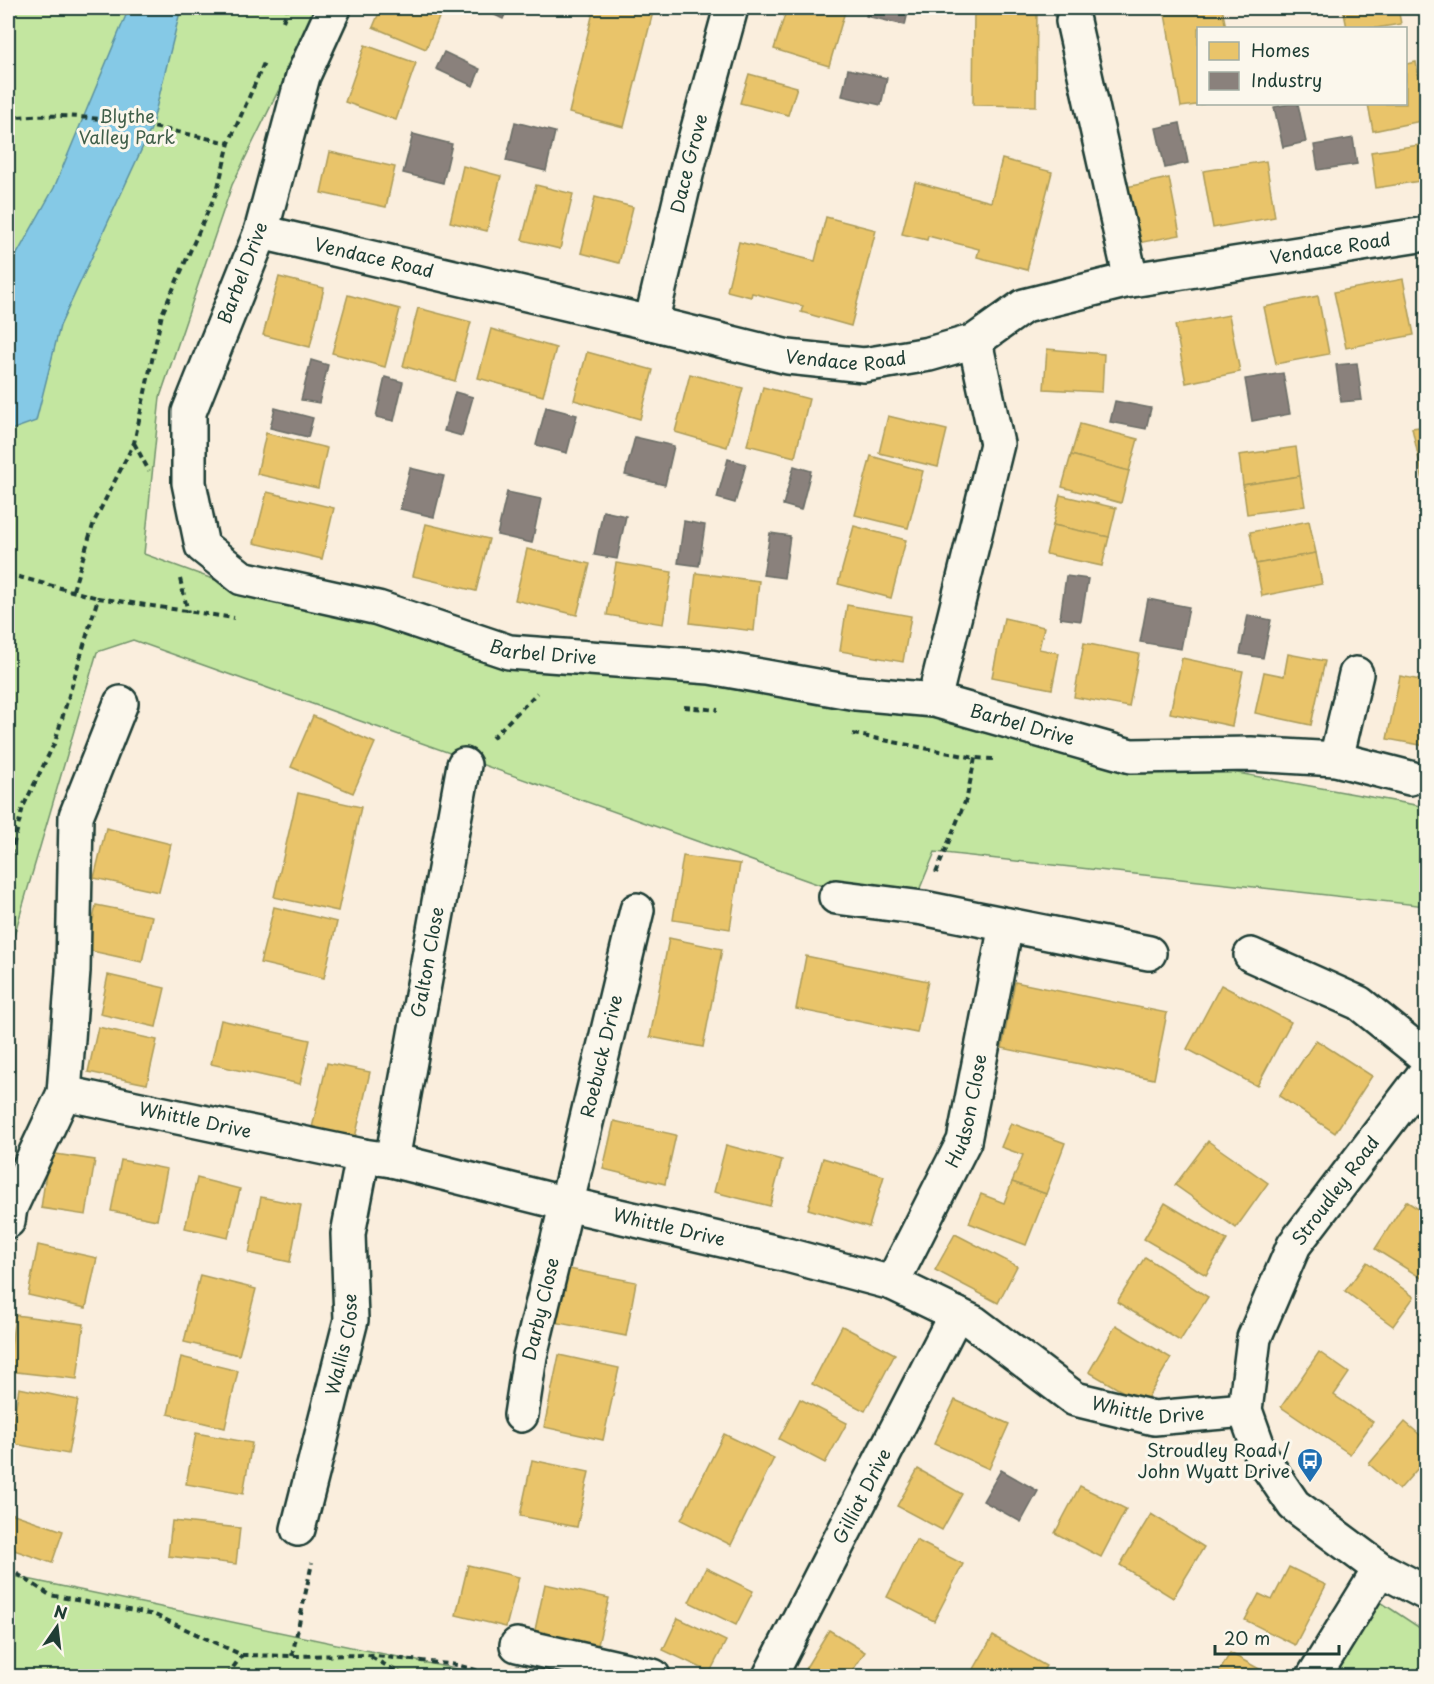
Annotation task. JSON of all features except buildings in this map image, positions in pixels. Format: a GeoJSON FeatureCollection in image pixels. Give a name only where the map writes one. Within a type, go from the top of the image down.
{"type":"FeatureCollection","features":[{"type":"Feature","properties":{"kind":"street","name":"Barbel Drive"},"geometry":{"type":"LineString","coordinates":[[334,8],[303,76],[261,232],[189,412],[189,483],[202,546],[242,578],[378,608],[509,652],[710,667],[856,693],[934,700],[1131,756],[1251,754],[1336,759],[1410,778]]}},
{"type":"Feature","properties":{"kind":"street","name":"Dace Grove"},"geometry":{"type":"LineString","coordinates":[[651,323],[690,159],[731,8]]}},
{"type":"Feature","properties":{"kind":"street"},"geometry":{"type":"LineString","coordinates":[[1073,21],[1131,280]]}},
{"type":"Feature","properties":{"kind":"street","name":"Vendace Road"},"geometry":{"type":"LineString","coordinates":[[261,232],[788,357],[864,365],[929,354],[975,341],[1024,306],[1131,280],[1426,234]]}},
{"type":"Feature","properties":{"kind":"street"},"geometry":{"type":"LineString","coordinates":[[934,700],[997,444],[975,341]]}},
{"type":"Feature","properties":{"kind":"street"},"geometry":{"type":"LineString","coordinates":[[1336,759],[1356,674]]}},
{"type":"Feature","properties":{"kind":"street"},"geometry":{"type":"LineString","coordinates":[[9,1215],[64,1093],[73,970],[76,816],[121,703]]}},
{"type":"Feature","properties":{"kind":"street","name":"Galton Close"},"geometry":{"type":"LineString","coordinates":[[378,1158],[464,765]]}},
{"type":"Feature","properties":{"kind":"street"},"geometry":{"type":"LineString","coordinates":[[836,897],[923,908],[1149,953]]}},
{"type":"Feature","properties":{"kind":"street","name":"Roebuck Drive"},"geometry":{"type":"LineString","coordinates":[[567,1204],[637,910]]}},
{"type":"Feature","properties":{"kind":"street","name":"Hudson Close"},"geometry":{"type":"LineString","coordinates":[[892,1283],[964,1141],[1006,925]]}},
{"type":"Feature","properties":{"kind":"street"},"geometry":{"type":"LineString","coordinates":[[1251,955],[1359,1004],[1426,1057]]}},
{"type":"Feature","properties":{"kind":"street","name":"Stroudley Road"},"geometry":{"type":"LineString","coordinates":[[1426,1072],[1294,1245],[1254,1338],[1245,1410],[1263,1458],[1294,1505],[1380,1569],[1426,1593]]}},
{"type":"Feature","properties":{"kind":"street","name":"Whittle Drive"},"geometry":{"type":"LineString","coordinates":[[64,1093],[378,1158],[787,1255],[892,1283],[973,1322],[1075,1399],[1154,1418],[1245,1410]]}},
{"type":"Feature","properties":{"kind":"street","name":"Wallis Close"},"geometry":{"type":"LineString","coordinates":[[298,1529],[351,1320],[348,1234],[378,1158]]}},
{"type":"Feature","properties":{"kind":"street","name":"Darby Close"},"geometry":{"type":"LineString","coordinates":[[521,1415],[530,1356],[567,1204]]}},
{"type":"Feature","properties":{"kind":"street","name":"Gilliot Drive"},"geometry":{"type":"LineString","coordinates":[[770,1677],[956,1314]]}},
{"type":"Feature","properties":{"kind":"street"},"geometry":{"type":"LineString","coordinates":[[1314,1677],[1380,1569]]}},
{"type":"Feature","properties":{"kind":"street"},"geometry":{"type":"LineString","coordinates":[[517,1645],[653,1677]]}},
{"type":"Feature","properties":{"kind":"path"},"geometry":{"type":"LineString","coordinates":[[279,28],[288,8]]}},
{"type":"Feature","properties":{"kind":"path"},"geometry":{"type":"LineString","coordinates":[[73,590],[94,522],[134,442],[162,314],[218,191],[230,143],[266,59]]}},
{"type":"Feature","properties":{"kind":"path"},"geometry":{"type":"LineString","coordinates":[[8,118],[28,115],[74,117],[156,127],[230,143]]}},
{"type":"Feature","properties":{"kind":"path"},"geometry":{"type":"LineString","coordinates":[[8,574],[98,598],[244,619]]}},
{"type":"Feature","properties":{"kind":"path"},"geometry":{"type":"LineString","coordinates":[[8,866],[23,807],[54,742],[98,598]]}},
{"type":"Feature","properties":{"kind":"path"},"geometry":{"type":"LineString","coordinates":[[464,765],[540,690],[529,687]]}},
{"type":"Feature","properties":{"kind":"path"},"geometry":{"type":"LineString","coordinates":[[681,706],[729,712]]}},
{"type":"Feature","properties":{"kind":"path"},"geometry":{"type":"LineString","coordinates":[[846,733],[975,758],[999,760]]}},
{"type":"Feature","properties":{"kind":"path"},"geometry":{"type":"LineString","coordinates":[[923,908],[967,796],[975,758]]}},
{"type":"Feature","properties":{"kind":"path"},"geometry":{"type":"LineString","coordinates":[[292,1656],[316,1544],[298,1529]]}},
{"type":"Feature","properties":{"kind":"path"},"geometry":{"type":"LineString","coordinates":[[8,1568],[51,1595],[155,1615],[242,1655],[367,1655],[457,1665],[500,1677]]}},
{"type":"Feature","properties":{"kind":"path"},"geometry":{"type":"LineString","coordinates":[[226,1677],[242,1655]]}},
{"type":"Feature","properties":{"kind":"path"},"geometry":{"type":"LineString","coordinates":[[367,1655],[405,1677]]}},
{"type":"Feature","properties":{"kind":"green space","name":"Blythe Valley Park"},"geometry":{"type":"Polygon","coordinates":[[[8,8],[331,8],[289,69],[232,185],[160,397],[144,554],[262,597],[1426,807],[1426,906],[935,852],[915,900],[859,899],[133,640],[97,652],[11,946],[14,1072],[8,1086],[8,8]]]}},
{"type":"Feature","properties":{"kind":"green space"},"geometry":{"type":"Polygon","coordinates":[[[8,1575],[489,1676],[8,1676],[8,1575]]]}},
{"type":"Feature","properties":{"kind":"green space"},"geometry":{"type":"Polygon","coordinates":[[[1379,1601],[1426,1632],[1426,1676],[1334,1676],[1379,1601]]]}},
{"type":"Feature","properties":{"kind":"water"},"geometry":{"type":"Polygon","coordinates":[[[129,8],[181,8],[151,129],[60,326],[36,421],[8,431],[8,270],[54,188],[129,8]]]}},
{"type":"Feature","properties":{"kind":"place","name":"Stroudley Road / John Wyatt Drive"},"geometry":{"type":"Point","coordinates":[1310,1484]}}]}
